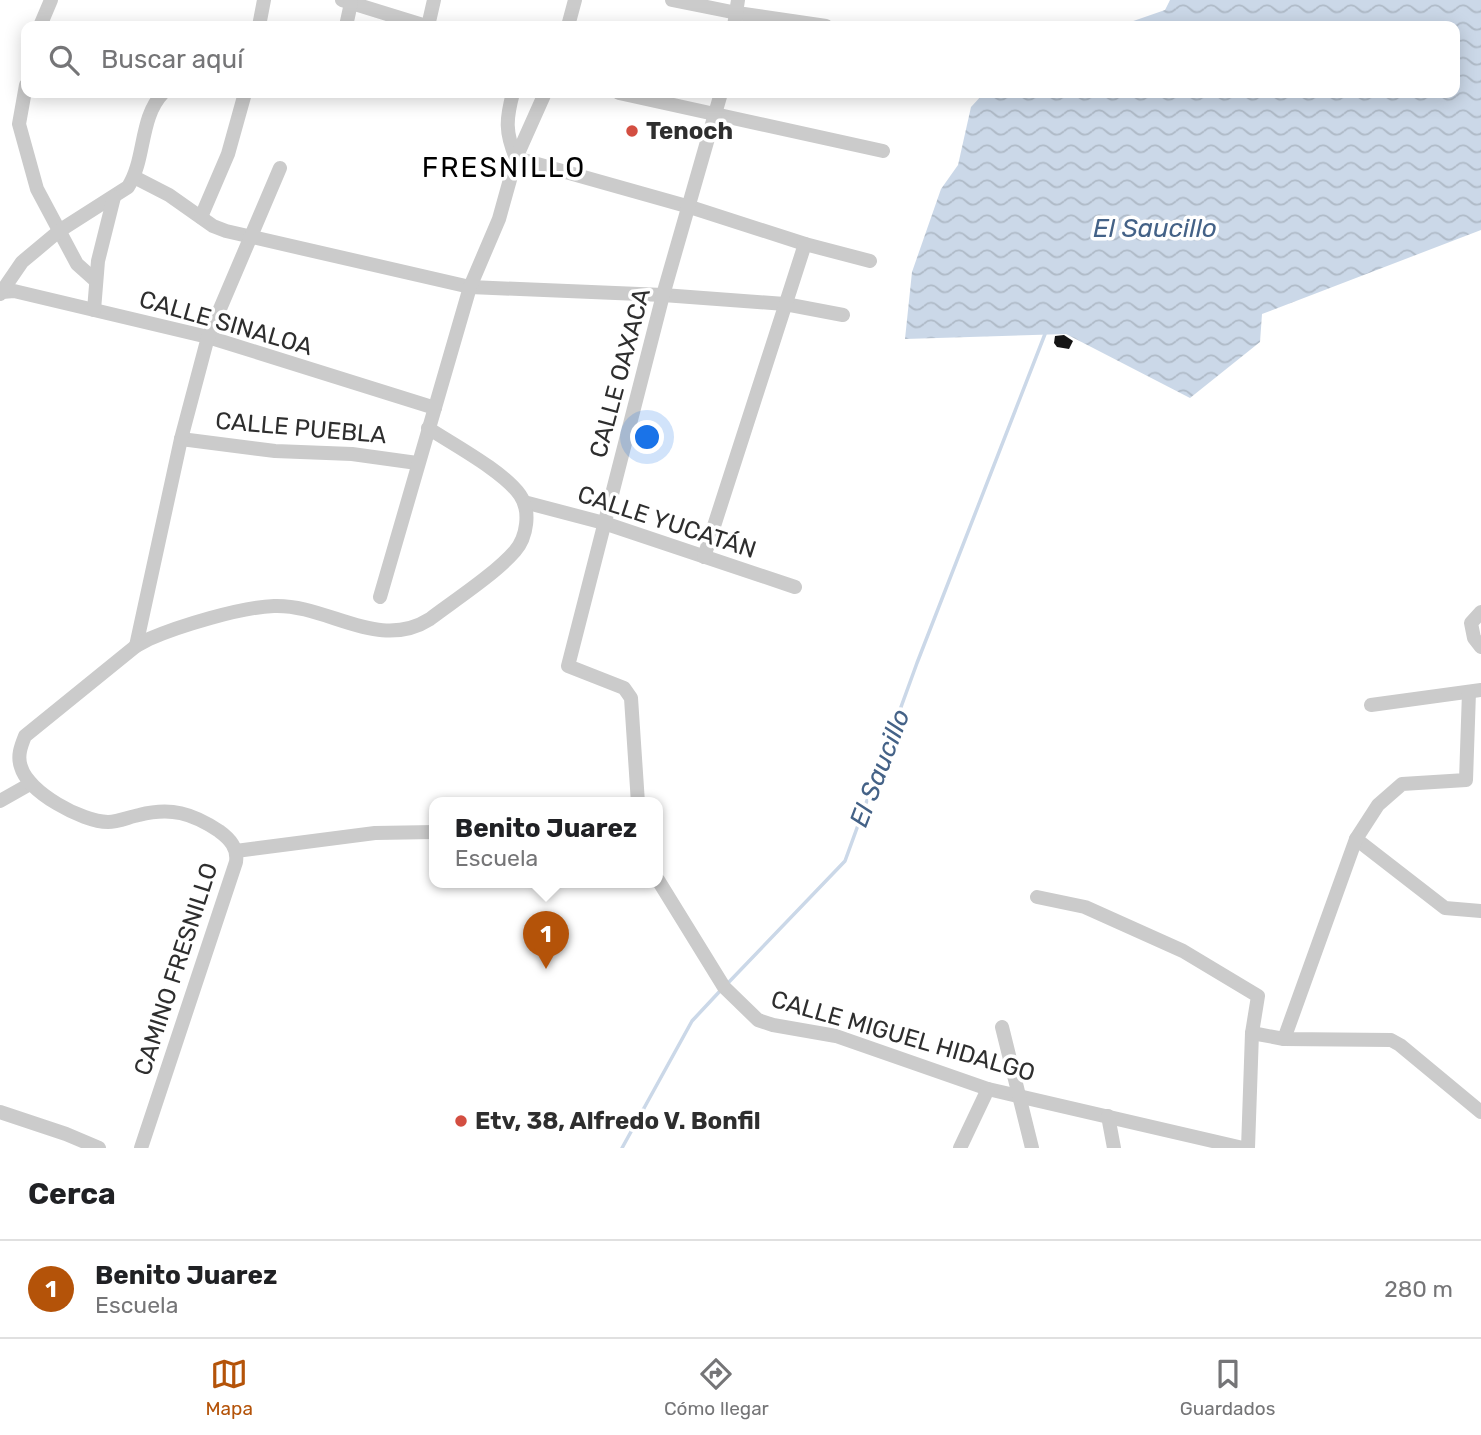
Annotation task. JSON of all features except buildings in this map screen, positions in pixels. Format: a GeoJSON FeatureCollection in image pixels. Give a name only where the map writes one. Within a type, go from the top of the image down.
{"type":"FeatureCollection","features":[{"type":"Feature","properties":{"kind":"street"},"geometry":{"type":"LineString","coordinates":[[42,21],[51,0]]}},
{"type":"Feature","properties":{"kind":"street"},"geometry":{"type":"LineString","coordinates":[[260,21],[264,0]]}},
{"type":"Feature","properties":{"kind":"street"},"geometry":{"type":"LineString","coordinates":[[428,21],[434,0]]}},
{"type":"Feature","properties":{"kind":"street"},"geometry":{"type":"LineString","coordinates":[[569,21],[575,0]]}},
{"type":"Feature","properties":{"kind":"street"},"geometry":{"type":"LineString","coordinates":[[672,0],[791,21]]}},
{"type":"Feature","properties":{"kind":"street"},"geometry":{"type":"LineString","coordinates":[[346,21],[347,1],[411,21]]}},
{"type":"Feature","properties":{"kind":"street"},"geometry":{"type":"LineString","coordinates":[[24,98],[19,124],[37,190],[77,264],[96,281]]}},
{"type":"Feature","properties":{"kind":"street"},"geometry":{"type":"LineString","coordinates":[[1,293],[22,262],[59,231],[128,187],[134,177],[149,118],[160,98]]}},
{"type":"Feature","properties":{"kind":"street"},"geometry":{"type":"LineString","coordinates":[[201,217],[228,154],[244,98]]}},
{"type":"Feature","properties":{"kind":"street"},"geometry":{"type":"LineString","coordinates":[[512,98],[506,127],[516,158]]}},
{"type":"Feature","properties":{"kind":"street"},"geometry":{"type":"LineString","coordinates":[[380,597],[470,287],[499,219],[516,158],[543,98]]}},
{"type":"Feature","properties":{"kind":"street"},"geometry":{"type":"LineString","coordinates":[[641,98],[883,151]]}},
{"type":"Feature","properties":{"kind":"street","name":"CALLE OAXACA"},"geometry":{"type":"LineString","coordinates":[[638,797],[631,698],[624,688],[568,666],[663,295],[720,98]]}},
{"type":"Feature","properties":{"kind":"street"},"geometry":{"type":"LineString","coordinates":[[516,158],[690,206],[805,244],[870,261]]}},
{"type":"Feature","properties":{"kind":"street"},"geometry":{"type":"LineString","coordinates":[[136,646],[181,439],[208,337],[280,168]]}},
{"type":"Feature","properties":{"kind":"street"},"geometry":{"type":"LineString","coordinates":[[134,177],[169,195],[213,226],[250,237],[470,287],[663,295],[785,304],[843,315]]}},
{"type":"Feature","properties":{"kind":"street"},"geometry":{"type":"LineString","coordinates":[[94,310],[98,261],[114,197]]}},
{"type":"Feature","properties":{"kind":"street"},"geometry":{"type":"LineString","coordinates":[[704,557],[805,244]]}},
{"type":"Feature","properties":{"kind":"street","name":"CALLE SINALOA"},"geometry":{"type":"LineString","coordinates":[[1,293],[14,291],[208,337],[435,408]]}},
{"type":"Feature","properties":{"kind":"street"},"geometry":{"type":"LineString","coordinates":[[0,801],[30,784],[19,757],[25,736],[136,646],[160,634],[250,608],[277,605],[312,611],[384,632],[405,631],[417,627],[516,550],[526,530],[524,502],[516,490],[501,476],[428,428]]}},
{"type":"Feature","properties":{"kind":"street","name":"CALLE PUEBLA"},"geometry":{"type":"LineString","coordinates":[[181,439],[275,451],[352,454],[417,463]]}},
{"type":"Feature","properties":{"kind":"street","name":"CALLE YUCATÁN"},"geometry":{"type":"LineString","coordinates":[[524,502],[604,523],[795,587]]}},
{"type":"Feature","properties":{"kind":"street"},"geometry":{"type":"LineString","coordinates":[[1481,612],[1471,623],[1474,638],[1481,647]]}},
{"type":"Feature","properties":{"kind":"street"},"geometry":{"type":"LineString","coordinates":[[1284,1039],[1356,839],[1378,805],[1402,784],[1466,780],[1475,691],[1371,705]]}},
{"type":"Feature","properties":{"kind":"street","name":"CAMINO FRESNILLO"},"geometry":{"type":"LineString","coordinates":[[30,784],[67,808],[98,821],[109,822],[152,811],[174,811],[198,817],[231,841],[236,851],[236,862],[141,1148]]}},
{"type":"Feature","properties":{"kind":"street"},"geometry":{"type":"LineString","coordinates":[[236,851],[375,833],[429,832]]}},
{"type":"Feature","properties":{"kind":"street"},"geometry":{"type":"LineString","coordinates":[[1356,839],[1445,908],[1481,911]]}},
{"type":"Feature","properties":{"kind":"street","name":"CALLE MIGUEL HIDALGO"},"geometry":{"type":"LineString","coordinates":[[663,888],[724,987],[758,1020],[836,1036],[988,1089],[1245,1148]]}},
{"type":"Feature","properties":{"kind":"street"},"geometry":{"type":"LineString","coordinates":[[1037,897],[1085,907],[1183,951],[1258,996],[1252,1033],[1245,1148]]}},
{"type":"Feature","properties":{"kind":"street"},"geometry":{"type":"LineString","coordinates":[[1002,1027],[1032,1148]]}},
{"type":"Feature","properties":{"kind":"street"},"geometry":{"type":"LineString","coordinates":[[1252,1033],[1284,1039],[1391,1040],[1481,1112]]}},
{"type":"Feature","properties":{"kind":"street"},"geometry":{"type":"LineString","coordinates":[[960,1148],[988,1089]]}},
{"type":"Feature","properties":{"kind":"street"},"geometry":{"type":"LineString","coordinates":[[0,1112],[99,1148]]}},
{"type":"Feature","properties":{"kind":"street"},"geometry":{"type":"LineString","coordinates":[[1108,1116],[1114,1148]]}},
{"type":"Feature","properties":{"kind":"water","name":"El Saucillo"},"geometry":{"type":"Polygon","coordinates":[[[1170,0],[1481,0],[1481,230],[1262,314],[1260,342],[1190,398],[1066,334],[905,339],[912,272],[941,189],[958,165],[971,107],[979,98],[1460,98],[1460,21],[1133,21],[1165,10],[1170,0]]]}},
{"type":"Feature","properties":{"kind":"waterway","name":"El Saucillo"},"geometry":{"type":"LineString","coordinates":[[728,983],[845,861],[917,663],[1045,334]]}},
{"type":"Feature","properties":{"kind":"waterway","name":"El Saucillo"},"geometry":{"type":"LineString","coordinates":[[622,1148],[692,1021],[720,991]]}},
{"type":"Feature","properties":{"kind":"place","name":"Tenoch"},"geometry":{"type":"Point","coordinates":[632,131]}},
{"type":"Feature","properties":{"kind":"place","name":"Benito Juarez"},"geometry":{"type":"Point","coordinates":[546,969]}},
{"type":"Feature","properties":{"kind":"place","name":"Etv, 38, Alfredo V. Bonfil"},"geometry":{"type":"Point","coordinates":[461,1121]}},
{"type":"Feature","properties":{"kind":"district","name":"FRESNILLO"},"geometry":{"type":"Point","coordinates":[504,167]}}]}
